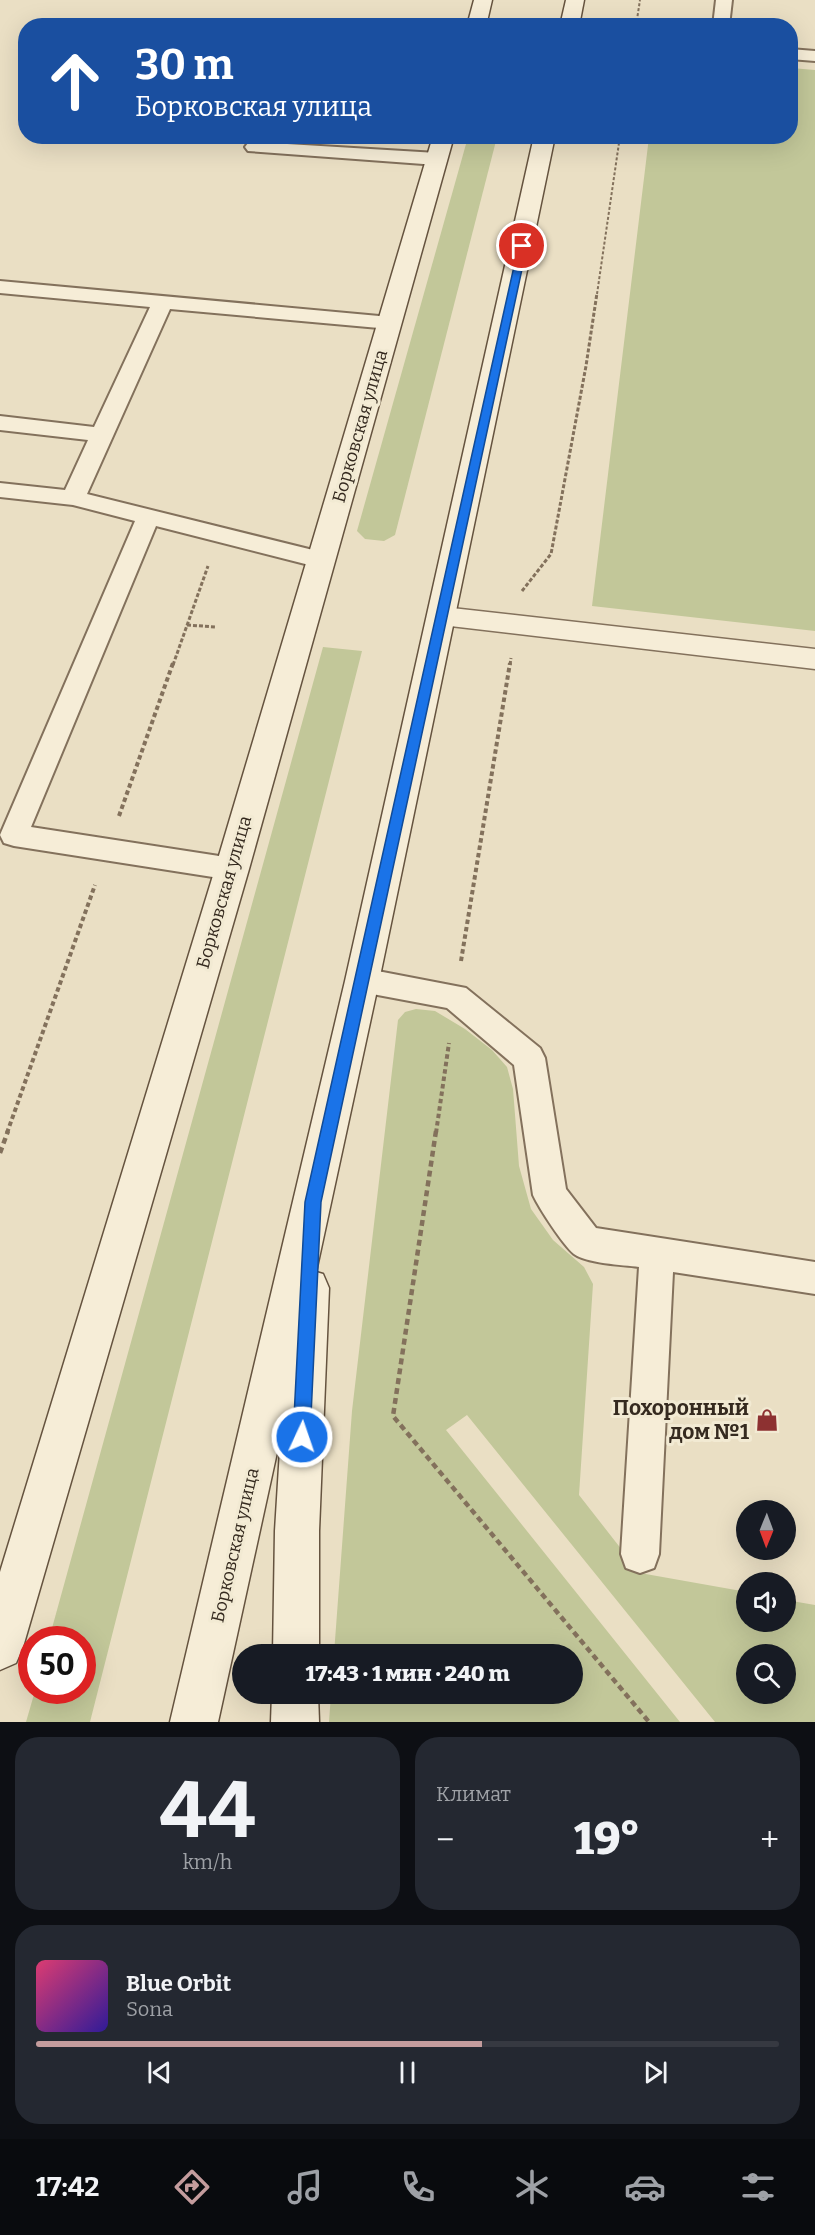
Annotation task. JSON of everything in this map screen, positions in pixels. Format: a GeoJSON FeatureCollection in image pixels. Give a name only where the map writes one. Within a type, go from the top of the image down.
{"type":"FeatureCollection","features":[{"type":"Feature","properties":{"kind":"main road"},"geometry":{"type":"LineString","coordinates":[[478,18],[483,0]]}},
{"type":"Feature","properties":{"kind":"main road"},"geometry":{"type":"LineString","coordinates":[[571,18],[575,0]]}},
{"type":"Feature","properties":{"kind":"main road","name":"Борковская улица"},"geometry":{"type":"LineString","coordinates":[[194,1722],[362,981],[543,144]]}},
{"type":"Feature","properties":{"kind":"main road","name":"Борковская улица"},"geometry":{"type":"LineString","coordinates":[[0,1647],[232,868],[440,148]]}},
{"type":"Feature","properties":{"kind":"main road"},"geometry":{"type":"LineString","coordinates":[[442,617],[815,659]]}},
{"type":"Feature","properties":{"kind":"main road"},"geometry":{"type":"LineString","coordinates":[[296,1644],[297,1531],[313,1202]]}},
{"type":"Feature","properties":{"kind":"main road"},"geometry":{"type":"LineString","coordinates":[[295,1704],[295,1722]]}},
{"type":"Feature","properties":{"kind":"lane"},"geometry":{"type":"LineString","coordinates":[[722,18],[724,0]]}},
{"type":"Feature","properties":{"kind":"lane"},"geometry":{"type":"LineString","coordinates":[[798,55],[815,56]]}},
{"type":"Feature","properties":{"kind":"lane"},"geometry":{"type":"LineString","coordinates":[[254,147],[440,148]]}},
{"type":"Feature","properties":{"kind":"lane"},"geometry":{"type":"LineString","coordinates":[[0,287],[390,322]]}},
{"type":"Feature","properties":{"kind":"lane"},"geometry":{"type":"LineString","coordinates":[[73,498],[163,302]]}},
{"type":"Feature","properties":{"kind":"lane"},"geometry":{"type":"LineString","coordinates":[[0,423],[102,435]]}},
{"type":"Feature","properties":{"kind":"lane"},"geometry":{"type":"LineString","coordinates":[[0,490],[73,498],[321,561]]}},
{"type":"Feature","properties":{"kind":"lane"},"geometry":{"type":"LineString","coordinates":[[148,517],[14,835],[232,868]]}},
{"type":"Feature","properties":{"kind":"lane"},"geometry":{"type":"LineString","coordinates":[[362,981],[455,996],[529,1058],[550,1195],[586,1243],[815,1278]]}},
{"type":"Feature","properties":{"kind":"lane"},"geometry":{"type":"LineString","coordinates":[[640,1554],[657,1253]]}},
{"type":"Feature","properties":{"kind":"path"},"geometry":{"type":"LineString","coordinates":[[637,18],[640,0]]}},
{"type":"Feature","properties":{"kind":"path"},"geometry":{"type":"LineString","coordinates":[[619,144],[586,366],[551,554],[522,592],[455,996],[393,1416],[649,1722]]}},
{"type":"Feature","properties":{"kind":"path"},"geometry":{"type":"LineString","coordinates":[[187,625],[216,627]]}},
{"type":"Feature","properties":{"kind":"green space"},"geometry":{"type":"Polygon","coordinates":[[[798,69],[815,70],[815,631],[592,606],[648,144],[798,144],[798,69]]]}},
{"type":"Feature","properties":{"kind":"green space"},"geometry":{"type":"Polygon","coordinates":[[[466,144],[495,144],[395,535],[384,541],[365,539],[357,531],[466,144]]]}},
{"type":"Feature","properties":{"kind":"green space"},"geometry":{"type":"Polygon","coordinates":[[[323,647],[362,651],[96,1698],[96,1626],[53,1626],[323,647]]]}},
{"type":"Feature","properties":{"kind":"green space"},"geometry":{"type":"Polygon","coordinates":[[[416,1009],[435,1011],[465,1029],[492,1050],[507,1067],[513,1089],[519,1166],[531,1209],[553,1240],[584,1267],[593,1284],[579,1495],[640,1573],[736,1590],[736,1632],[796,1632],[796,1602],[815,1605],[815,1722],[715,1722],[467,1415],[446,1430],[680,1722],[329,1722],[330,1704],[583,1704],[583,1644],[335,1644],[352,1411],[398,1020],[405,1012],[416,1009]]]}},
{"type":"Feature","properties":{"kind":"green space"},"geometry":{"type":"Polygon","coordinates":[[[31,1704],[95,1704],[90,1722],[26,1722],[31,1704]]]}},
{"type":"Feature","properties":{"kind":"place","name":"Похоронный дом №1"},"geometry":{"type":"Point","coordinates":[767,1420]}},
{"type":"Feature","properties":{"kind":"route"},"geometry":{"type":"LineString","coordinates":[[302,1437],[313,1202],[522,246]]}}]}
